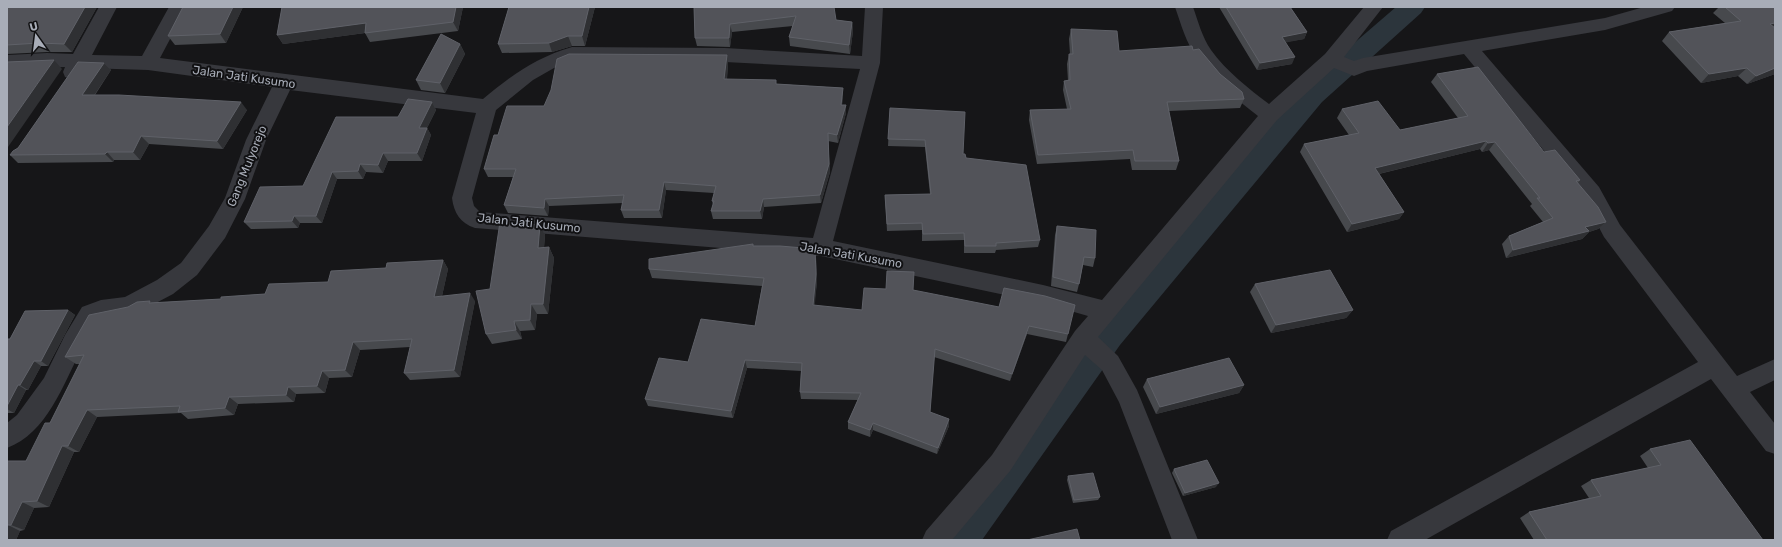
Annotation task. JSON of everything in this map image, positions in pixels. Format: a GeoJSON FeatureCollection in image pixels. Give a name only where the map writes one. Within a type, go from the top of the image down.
{"type":"FeatureCollection","features":[{"type":"Feature","properties":{"kind":"street"},"geometry":{"type":"LineString","coordinates":[[62,87],[79,61],[108,7]]}},
{"type":"Feature","properties":{"kind":"street"},"geometry":{"type":"LineString","coordinates":[[148,63],[178,7]]}},
{"type":"Feature","properties":{"kind":"street"},"geometry":{"type":"LineString","coordinates":[[821,247],[871,63],[874,7]]}},
{"type":"Feature","properties":{"kind":"street"},"geometry":{"type":"LineString","coordinates":[[1184,7],[1195,37],[1204,54],[1237,90],[1270,115]]}},
{"type":"Feature","properties":{"kind":"street"},"geometry":{"type":"LineString","coordinates":[[935,540],[1001,463],[1088,342],[1107,311],[1270,115],[1342,64],[1374,7]]}},
{"type":"Feature","properties":{"kind":"street"},"geometry":{"type":"LineString","coordinates":[[1342,64],[1363,65],[1469,48],[1605,24],[1666,7]]}},
{"type":"Feature","properties":{"kind":"street"},"geometry":{"type":"LineString","coordinates":[[1469,48],[1566,160],[1592,193],[1612,230],[1775,443]]}},
{"type":"Feature","properties":{"kind":"street"},"geometry":{"type":"LineString","coordinates":[[487,107],[527,73],[554,58],[572,54],[725,55],[871,63]]}},
{"type":"Feature","properties":{"kind":"street","name":"Jalan Jati Kusumo"},"geometry":{"type":"LineString","coordinates":[[7,62],[79,61],[148,63],[284,82],[487,107],[462,198],[464,210],[475,220],[821,247],[1043,294],[1107,311]]}},
{"type":"Feature","properties":{"kind":"street","name":"Gang Mulyorejo"},"geometry":{"type":"LineString","coordinates":[[7,437],[26,423],[52,385],[73,342],[90,314],[101,310],[129,306],[165,287],[189,270],[217,232],[235,199],[256,140],[284,82]]}},
{"type":"Feature","properties":{"kind":"street"},"geometry":{"type":"LineString","coordinates":[[1088,342],[1110,363],[1129,398],[1185,540]]}},
{"type":"Feature","properties":{"kind":"street"},"geometry":{"type":"LineString","coordinates":[[1400,540],[1714,365]]}},
{"type":"Feature","properties":{"kind":"street"},"geometry":{"type":"LineString","coordinates":[[1733,389],[1775,369]]}},
{"type":"Feature","properties":{"kind":"building"},"geometry":{"type":"Polygon","coordinates":[[[7,7],[85,7],[64,44],[39,43],[7,45],[7,7]]]}},
{"type":"Feature","properties":{"kind":"building"},"geometry":{"type":"Polygon","coordinates":[[[183,7],[233,7],[220,34],[168,36],[183,7]]]}},
{"type":"Feature","properties":{"kind":"building"},"geometry":{"type":"Polygon","coordinates":[[[282,7],[456,7],[453,22],[365,33],[366,23],[277,35],[282,7]]]}},
{"type":"Feature","properties":{"kind":"building"},"geometry":{"type":"Polygon","coordinates":[[[509,7],[589,7],[582,36],[568,36],[549,43],[498,44],[509,7]]]}},
{"type":"Feature","properties":{"kind":"building"},"geometry":{"type":"Polygon","coordinates":[[[694,7],[834,7],[836,20],[852,22],[849,45],[789,37],[796,16],[730,24],[729,38],[695,38],[694,7]]]}},
{"type":"Feature","properties":{"kind":"building"},"geometry":{"type":"Polygon","coordinates":[[[1226,7],[1290,7],[1307,32],[1282,37],[1295,57],[1260,63],[1226,7]]]}},
{"type":"Feature","properties":{"kind":"building"},"geometry":{"type":"Polygon","coordinates":[[[1725,7],[1775,7],[1775,23],[1770,24],[1775,28],[1775,68],[1756,76],[1747,68],[1709,74],[1669,32],[1741,21],[1725,7]]]}},
{"type":"Feature","properties":{"kind":"building"},"geometry":{"type":"Polygon","coordinates":[[[1071,29],[1117,31],[1119,51],[1192,46],[1193,50],[1199,49],[1220,74],[1242,92],[1244,99],[1167,102],[1179,161],[1135,161],[1133,150],[1038,155],[1030,110],[1071,109],[1064,81],[1070,80],[1069,54],[1073,54],[1071,29]]]}},
{"type":"Feature","properties":{"kind":"building"},"geometry":{"type":"Polygon","coordinates":[[[441,34],[460,44],[440,83],[416,80],[441,34]]]}},
{"type":"Feature","properties":{"kind":"building"},"geometry":{"type":"Polygon","coordinates":[[[569,54],[727,55],[724,79],[776,80],[776,84],[843,88],[841,105],[846,105],[837,135],[828,133],[829,164],[820,195],[763,199],[760,211],[711,211],[716,186],[664,182],[659,210],[621,210],[624,195],[545,199],[544,208],[504,205],[516,169],[484,169],[494,135],[498,135],[507,106],[544,106],[551,90],[557,59],[569,54]]]}},
{"type":"Feature","properties":{"kind":"building"},"geometry":{"type":"Polygon","coordinates":[[[54,60],[7,127],[7,62],[54,60]]]}},
{"type":"Feature","properties":{"kind":"building"},"geometry":{"type":"Polygon","coordinates":[[[78,62],[104,63],[82,95],[119,95],[241,102],[217,141],[141,136],[133,152],[107,152],[105,154],[10,155],[18,148],[78,62]]]}},
{"type":"Feature","properties":{"kind":"building"},"geometry":{"type":"Polygon","coordinates":[[[1478,67],[1544,152],[1555,150],[1580,180],[1576,181],[1598,207],[1606,222],[1585,227],[1589,231],[1513,250],[1509,236],[1553,218],[1537,198],[1540,198],[1495,142],[1488,143],[1486,141],[1375,168],[1404,212],[1352,224],[1304,144],[1359,133],[1342,109],[1378,101],[1400,130],[1468,116],[1437,74],[1478,67]]]}},
{"type":"Feature","properties":{"kind":"building"},"geometry":{"type":"Polygon","coordinates":[[[408,99],[432,102],[419,128],[427,128],[417,153],[383,153],[378,165],[360,164],[358,171],[332,172],[316,216],[294,216],[292,221],[244,222],[260,187],[303,186],[336,117],[398,117],[408,99]]]}},
{"type":"Feature","properties":{"kind":"building"},"geometry":{"type":"Polygon","coordinates":[[[890,108],[965,112],[963,154],[965,154],[966,158],[1026,165],[1040,240],[996,243],[996,246],[965,246],[964,233],[923,234],[922,223],[887,224],[885,195],[931,194],[925,140],[888,139],[890,108]]]}},
{"type":"Feature","properties":{"kind":"building"},"geometry":{"type":"Polygon","coordinates":[[[500,222],[540,225],[538,248],[549,247],[543,304],[531,304],[530,320],[514,321],[516,330],[486,334],[476,291],[490,289],[500,222]]]}},
{"type":"Feature","properties":{"kind":"building"},"geometry":{"type":"Polygon","coordinates":[[[1057,226],[1096,230],[1095,258],[1084,257],[1079,284],[1053,277],[1057,226]]]}},
{"type":"Feature","properties":{"kind":"building"},"geometry":{"type":"Polygon","coordinates":[[[753,244],[753,246],[780,246],[815,249],[816,274],[813,305],[862,310],[864,288],[886,289],[887,271],[914,272],[913,290],[999,307],[1004,288],[1045,296],[1075,305],[1068,334],[1029,326],[1012,374],[935,349],[930,412],[949,419],[938,448],[873,423],[870,430],[848,422],[861,393],[800,392],[802,363],[745,360],[731,411],[645,399],[659,358],[688,362],[701,319],[755,326],[764,278],[649,269],[649,259],[753,244]]]}},
{"type":"Feature","properties":{"kind":"building"},"geometry":{"type":"Polygon","coordinates":[[[443,260],[434,297],[470,293],[454,370],[404,373],[412,339],[353,342],[345,370],[322,371],[317,386],[288,387],[286,395],[229,397],[225,408],[178,412],[180,406],[87,410],[68,446],[62,446],[37,501],[22,502],[11,525],[7,526],[7,461],[26,461],[45,423],[50,423],[84,355],[65,357],[89,315],[128,307],[137,302],[150,301],[149,303],[221,299],[221,297],[265,294],[269,284],[328,282],[331,271],[386,268],[387,263],[443,260]]]}},
{"type":"Feature","properties":{"kind":"building"},"geometry":{"type":"Polygon","coordinates":[[[1330,270],[1353,310],[1276,325],[1255,284],[1330,270]]]}},
{"type":"Feature","properties":{"kind":"building"},"geometry":{"type":"Polygon","coordinates":[[[68,310],[41,361],[34,361],[20,385],[18,385],[7,406],[7,339],[10,339],[25,311],[68,310]]]}},
{"type":"Feature","properties":{"kind":"building"},"geometry":{"type":"Polygon","coordinates":[[[1229,358],[1244,385],[1160,407],[1147,379],[1229,358]]]}},
{"type":"Feature","properties":{"kind":"building"},"geometry":{"type":"Polygon","coordinates":[[[1690,440],[1763,540],[1547,540],[1529,512],[1601,496],[1591,480],[1661,465],[1650,449],[1690,440]]]}},
{"type":"Feature","properties":{"kind":"building"},"geometry":{"type":"Polygon","coordinates":[[[1207,460],[1219,483],[1185,493],[1174,469],[1207,460]]]}},
{"type":"Feature","properties":{"kind":"building"},"geometry":{"type":"Polygon","coordinates":[[[1093,473],[1100,497],[1074,500],[1068,476],[1093,473]]]}},
{"type":"Feature","properties":{"kind":"building"},"geometry":{"type":"Polygon","coordinates":[[[1077,529],[1080,540],[1027,540],[1077,529]]]}},
{"type":"Feature","properties":{"kind":"waterway"},"geometry":{"type":"LineString","coordinates":[[960,540],[1109,335],[1312,95],[1412,7]]}}]}
